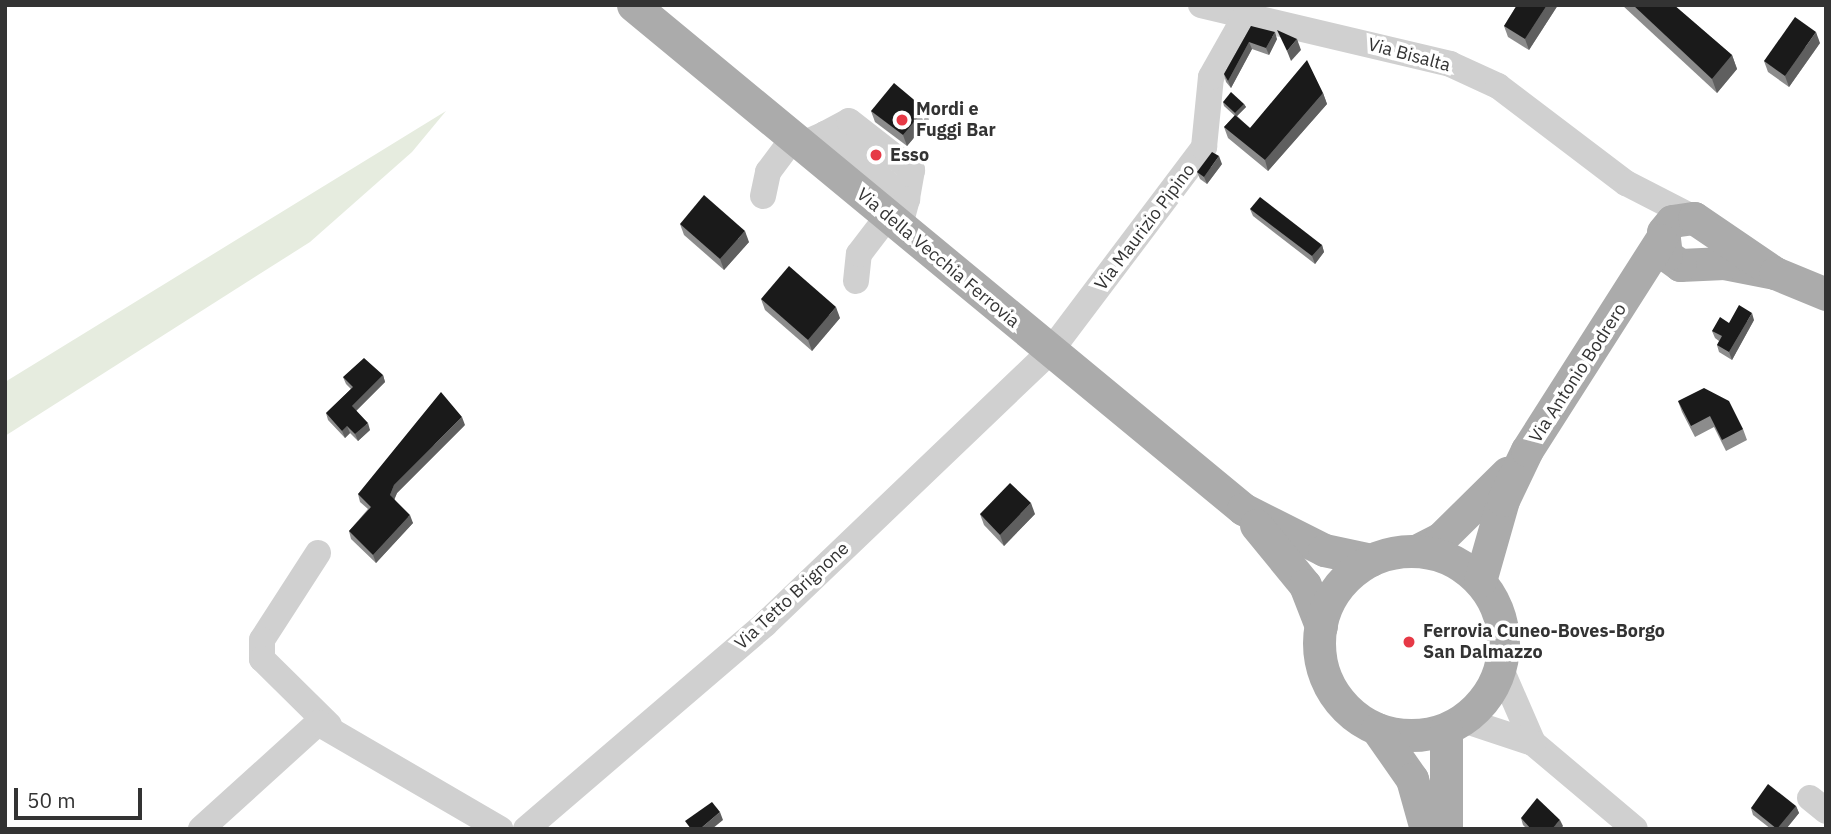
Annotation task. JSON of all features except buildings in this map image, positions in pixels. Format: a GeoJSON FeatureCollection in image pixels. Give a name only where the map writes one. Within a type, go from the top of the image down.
{"type":"FeatureCollection","features":[{"type":"Feature","properties":{"kind":"main road","name":"Via della Vecchia Ferrovia"},"geometry":{"type":"LineString","coordinates":[[633,5],[808,138],[898,213],[1049,353],[1243,509],[1306,585],[1321,626]]}},
{"type":"Feature","properties":{"kind":"main road"},"geometry":{"type":"LineString","coordinates":[[1662,236],[1672,221],[1700,223],[1708,251],[1692,264]]}},
{"type":"Feature","properties":{"kind":"main road","name":"Via Bisalta"},"geometry":{"type":"LineString","coordinates":[[1700,223],[1775,273],[1826,294]]}},
{"type":"Feature","properties":{"kind":"main road","name":"Via Bisalta"},"geometry":{"type":"LineString","coordinates":[[1662,236],[1672,261],[1775,273]]}},
{"type":"Feature","properties":{"kind":"main road","name":"Via Antonio Bodrero"},"geometry":{"type":"LineString","coordinates":[[1480,582],[1503,500],[1527,450],[1628,296],[1662,236]]}},
{"type":"Feature","properties":{"kind":"main road","name":"Via Antonio Bodrero"},"geometry":{"type":"LineString","coordinates":[[1628,296],[1692,264]]}},
{"type":"Feature","properties":{"kind":"main road","name":"Via Antonio Bodrero"},"geometry":{"type":"LineString","coordinates":[[1416,551],[1471,511],[1527,450]]}},
{"type":"Feature","properties":{"kind":"main road","name":"Via della Vecchia Ferrovia"},"geometry":{"type":"LineString","coordinates":[[1243,509],[1324,550],[1371,560]]}},
{"type":"Feature","properties":{"kind":"main road"},"geometry":{"type":"LineString","coordinates":[[1416,551],[1451,560],[1480,582],[1501,622],[1500,667],[1492,687],[1454,725],[1399,735],[1377,729],[1350,712],[1330,688],[1320,658],[1321,626],[1330,600],[1371,560],[1416,551]]}},
{"type":"Feature","properties":{"kind":"main road"},"geometry":{"type":"LineString","coordinates":[[1446,829],[1454,725]]}},
{"type":"Feature","properties":{"kind":"main road"},"geometry":{"type":"LineString","coordinates":[[1377,729],[1412,779],[1426,829]]}},
{"type":"Feature","properties":{"kind":"street","name":"Via Bisalta"},"geometry":{"type":"LineString","coordinates":[[1201,5],[1450,64],[1498,86],[1626,183],[1700,223]]}},
{"type":"Feature","properties":{"kind":"street","name":"Via Maurizio Pipino"},"geometry":{"type":"LineString","coordinates":[[1049,353],[1204,147],[1211,77],[1246,15]]}},
{"type":"Feature","properties":{"kind":"street"},"geometry":{"type":"LineString","coordinates":[[763,196],[768,172],[808,138],[849,121],[912,170],[898,213],[859,254],[856,281]]}},
{"type":"Feature","properties":{"kind":"street","name":"Via Bisalta"},"geometry":{"type":"LineString","coordinates":[[1626,183],[1662,236]]}},
{"type":"Feature","properties":{"kind":"street","name":"Via Tetto Brignone"},"geometry":{"type":"LineString","coordinates":[[526,829],[765,624],[1049,353]]}},
{"type":"Feature","properties":{"kind":"street"},"geometry":{"type":"LineString","coordinates":[[318,553],[262,640],[262,659],[330,725],[500,829]]}},
{"type":"Feature","properties":{"kind":"street"},"geometry":{"type":"LineString","coordinates":[[1500,667],[1534,743],[1635,829]]}},
{"type":"Feature","properties":{"kind":"street"},"geometry":{"type":"LineString","coordinates":[[201,829],[307,728],[330,725]]}},
{"type":"Feature","properties":{"kind":"street"},"geometry":{"type":"LineString","coordinates":[[1454,725],[1534,743]]}},
{"type":"Feature","properties":{"kind":"shaded area"},"geometry":{"type":"Polygon","coordinates":[[[446,111],[412,152],[310,242],[5,436],[5,382],[446,111]]]}},
{"type":"Feature","properties":{"kind":"place","name":"Mordi e Fuggi Bar"},"geometry":{"type":"Point","coordinates":[902,120]}},
{"type":"Feature","properties":{"kind":"place","name":"Esso"},"geometry":{"type":"Point","coordinates":[876,155]}},
{"type":"Feature","properties":{"kind":"place","name":"Ferrovia Cuneo-Boves-Borgo San Dalmazzo"},"geometry":{"type":"Point","coordinates":[1409,642]}}]}
